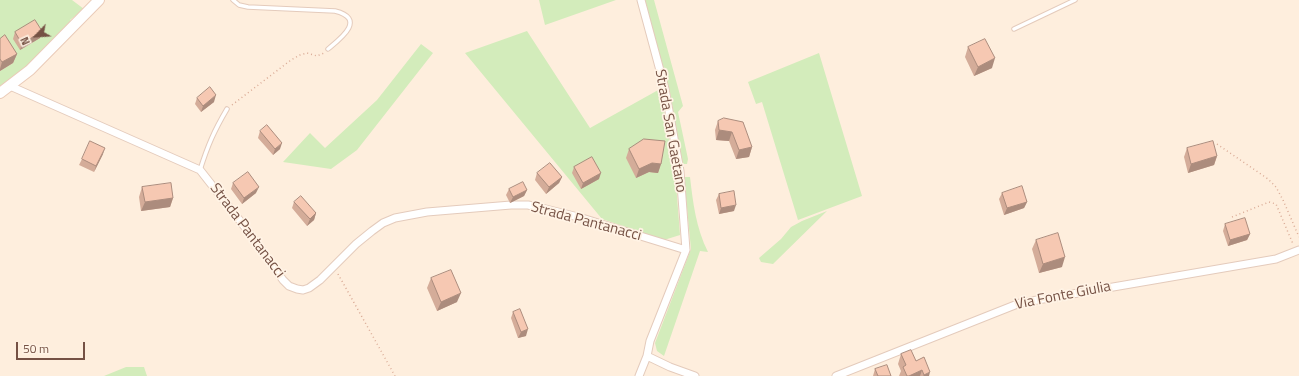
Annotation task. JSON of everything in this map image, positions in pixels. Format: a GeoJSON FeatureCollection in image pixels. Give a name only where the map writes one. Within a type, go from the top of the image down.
{"type":"FeatureCollection","features":[{"type":"Feature","properties":{"kind":"street"},"geometry":{"type":"LineString","coordinates":[[0,93],[30,70],[98,0]]}},
{"type":"Feature","properties":{"kind":"street","name":"Strada San Gaetano"},"geometry":{"type":"LineString","coordinates":[[639,376],[647,356],[650,341],[686,250],[680,171],[665,89],[641,0]]}},
{"type":"Feature","properties":{"kind":"street","name":"Strada Pantanacci"},"geometry":{"type":"LineString","coordinates":[[10,86],[200,170],[248,231],[282,280],[289,286],[297,289],[303,290],[309,288],[320,280],[356,244],[383,223],[409,214],[427,212],[528,205],[582,218],[686,250]]}},
{"type":"Feature","properties":{"kind":"street","name":"Via Fonte Giulia"},"geometry":{"type":"LineString","coordinates":[[836,376],[1020,302],[1276,259],[1298,250]]}},
{"type":"Feature","properties":{"kind":"street"},"geometry":{"type":"LineString","coordinates":[[647,356],[670,367],[696,376]]}},
{"type":"Feature","properties":{"kind":"lane"},"geometry":{"type":"LineString","coordinates":[[233,0],[239,5],[341,12],[349,21],[349,28],[347,33],[328,49]]}},
{"type":"Feature","properties":{"kind":"lane"},"geometry":{"type":"LineString","coordinates":[[1014,30],[1075,0]]}},
{"type":"Feature","properties":{"kind":"lane"},"geometry":{"type":"LineString","coordinates":[[200,170],[208,143],[227,109]]}},
{"type":"Feature","properties":{"kind":"path"},"geometry":{"type":"LineString","coordinates":[[227,109],[291,60],[307,53],[314,56],[320,56],[328,49]]}},
{"type":"Feature","properties":{"kind":"path"},"geometry":{"type":"LineString","coordinates":[[1217,144],[1268,178],[1276,187],[1299,237]]}},
{"type":"Feature","properties":{"kind":"path"},"geometry":{"type":"LineString","coordinates":[[1232,217],[1269,202],[1273,202],[1276,204],[1298,250]]}},
{"type":"Feature","properties":{"kind":"path"},"geometry":{"type":"LineString","coordinates":[[334,267],[395,376]]}},
{"type":"Feature","properties":{"kind":"green space"},"geometry":{"type":"Polygon","coordinates":[[[0,0],[72,0],[84,9],[70,20],[71,21],[29,64],[10,80],[0,86],[0,71],[13,63],[0,46],[0,0]]]}},
{"type":"Feature","properties":{"kind":"green space"},"geometry":{"type":"Polygon","coordinates":[[[539,0],[616,0],[545,25],[539,0]]]}},
{"type":"Feature","properties":{"kind":"green space"},"geometry":{"type":"Polygon","coordinates":[[[645,0],[654,0],[683,106],[678,112],[688,159],[687,164],[682,164],[670,93],[645,0]]]}},
{"type":"Feature","properties":{"kind":"green space"},"geometry":{"type":"Polygon","coordinates":[[[527,31],[590,128],[660,89],[675,171],[680,235],[664,240],[602,219],[465,53],[527,31]]]}},
{"type":"Feature","properties":{"kind":"green space"},"geometry":{"type":"Polygon","coordinates":[[[421,44],[433,53],[357,150],[331,169],[283,162],[310,133],[325,148],[377,100],[421,44]]]}},
{"type":"Feature","properties":{"kind":"green space"},"geometry":{"type":"Polygon","coordinates":[[[819,53],[862,196],[798,220],[762,102],[756,104],[748,82],[819,53]]]}},
{"type":"Feature","properties":{"kind":"green space"},"geometry":{"type":"Polygon","coordinates":[[[684,177],[690,177],[698,225],[708,252],[700,251],[664,356],[657,351],[655,343],[691,249],[684,177]]]}},
{"type":"Feature","properties":{"kind":"green space"},"geometry":{"type":"Polygon","coordinates":[[[827,211],[773,264],[761,262],[759,258],[781,239],[791,227],[827,211]]]}},
{"type":"Feature","properties":{"kind":"green space"},"geometry":{"type":"Polygon","coordinates":[[[126,367],[144,367],[147,376],[104,376],[126,367]]]}},
{"type":"Feature","properties":{"kind":"building"},"geometry":{"type":"Polygon","coordinates":[[[35,20],[42,31],[22,44],[15,32],[35,20]]]}},
{"type":"Feature","properties":{"kind":"building"},"geometry":{"type":"Polygon","coordinates":[[[5,35],[17,54],[2,62],[0,59],[0,39],[5,35]]]}},
{"type":"Feature","properties":{"kind":"building"},"geometry":{"type":"Polygon","coordinates":[[[985,39],[995,58],[978,67],[968,47],[985,39]]]}},
{"type":"Feature","properties":{"kind":"building"},"geometry":{"type":"Polygon","coordinates":[[[210,87],[216,95],[203,106],[197,98],[210,87]]]}},
{"type":"Feature","properties":{"kind":"building"},"geometry":{"type":"Polygon","coordinates":[[[724,118],[743,122],[752,147],[739,150],[732,132],[719,130],[718,121],[724,118]]]}},
{"type":"Feature","properties":{"kind":"building"},"geometry":{"type":"Polygon","coordinates":[[[267,125],[282,143],[275,149],[260,131],[267,125]]]}},
{"type":"Feature","properties":{"kind":"building"},"geometry":{"type":"Polygon","coordinates":[[[644,139],[665,141],[661,164],[652,163],[639,169],[629,149],[644,139]]]}},
{"type":"Feature","properties":{"kind":"building"},"geometry":{"type":"Polygon","coordinates":[[[90,141],[105,148],[96,166],[82,159],[90,141]]]}},
{"type":"Feature","properties":{"kind":"building"},"geometry":{"type":"Polygon","coordinates":[[[1213,141],[1217,156],[1191,164],[1187,148],[1213,141]]]}},
{"type":"Feature","properties":{"kind":"building"},"geometry":{"type":"Polygon","coordinates":[[[592,157],[601,173],[583,183],[574,167],[592,157]]]}},
{"type":"Feature","properties":{"kind":"building"},"geometry":{"type":"Polygon","coordinates":[[[550,163],[562,177],[549,187],[537,173],[550,163]]]}},
{"type":"Feature","properties":{"kind":"building"},"geometry":{"type":"Polygon","coordinates":[[[248,172],[259,187],[244,198],[233,183],[248,172]]]}},
{"type":"Feature","properties":{"kind":"building"},"geometry":{"type":"Polygon","coordinates":[[[523,182],[527,190],[513,197],[509,189],[523,182]]]}},
{"type":"Feature","properties":{"kind":"building"},"geometry":{"type":"Polygon","coordinates":[[[171,183],[173,198],[145,202],[142,187],[171,183]]]}},
{"type":"Feature","properties":{"kind":"building"},"geometry":{"type":"Polygon","coordinates":[[[1022,186],[1027,202],[1007,208],[1002,193],[1022,186]]]}},
{"type":"Feature","properties":{"kind":"building"},"geometry":{"type":"Polygon","coordinates":[[[734,191],[736,205],[721,208],[719,194],[734,191]]]}},
{"type":"Feature","properties":{"kind":"building"},"geometry":{"type":"Polygon","coordinates":[[[301,196],[316,213],[310,219],[294,202],[301,196]]]}},
{"type":"Feature","properties":{"kind":"building"},"geometry":{"type":"Polygon","coordinates":[[[1245,218],[1250,234],[1230,240],[1225,224],[1245,218]]]}},
{"type":"Feature","properties":{"kind":"building"},"geometry":{"type":"Polygon","coordinates":[[[1058,233],[1065,257],[1043,264],[1036,240],[1058,233]]]}},
{"type":"Feature","properties":{"kind":"building"},"geometry":{"type":"Polygon","coordinates":[[[451,270],[461,293],[441,302],[431,278],[451,270]]]}},
{"type":"Feature","properties":{"kind":"building"},"geometry":{"type":"Polygon","coordinates":[[[520,309],[528,329],[521,332],[513,312],[520,309]]]}},
{"type":"Feature","properties":{"kind":"building"},"geometry":{"type":"Polygon","coordinates":[[[911,350],[916,361],[924,357],[930,372],[924,375],[922,370],[907,376],[903,367],[906,365],[901,354],[911,350]]]}},
{"type":"Feature","properties":{"kind":"building"},"geometry":{"type":"Polygon","coordinates":[[[887,365],[891,376],[878,376],[875,369],[887,365]]]}}]}
